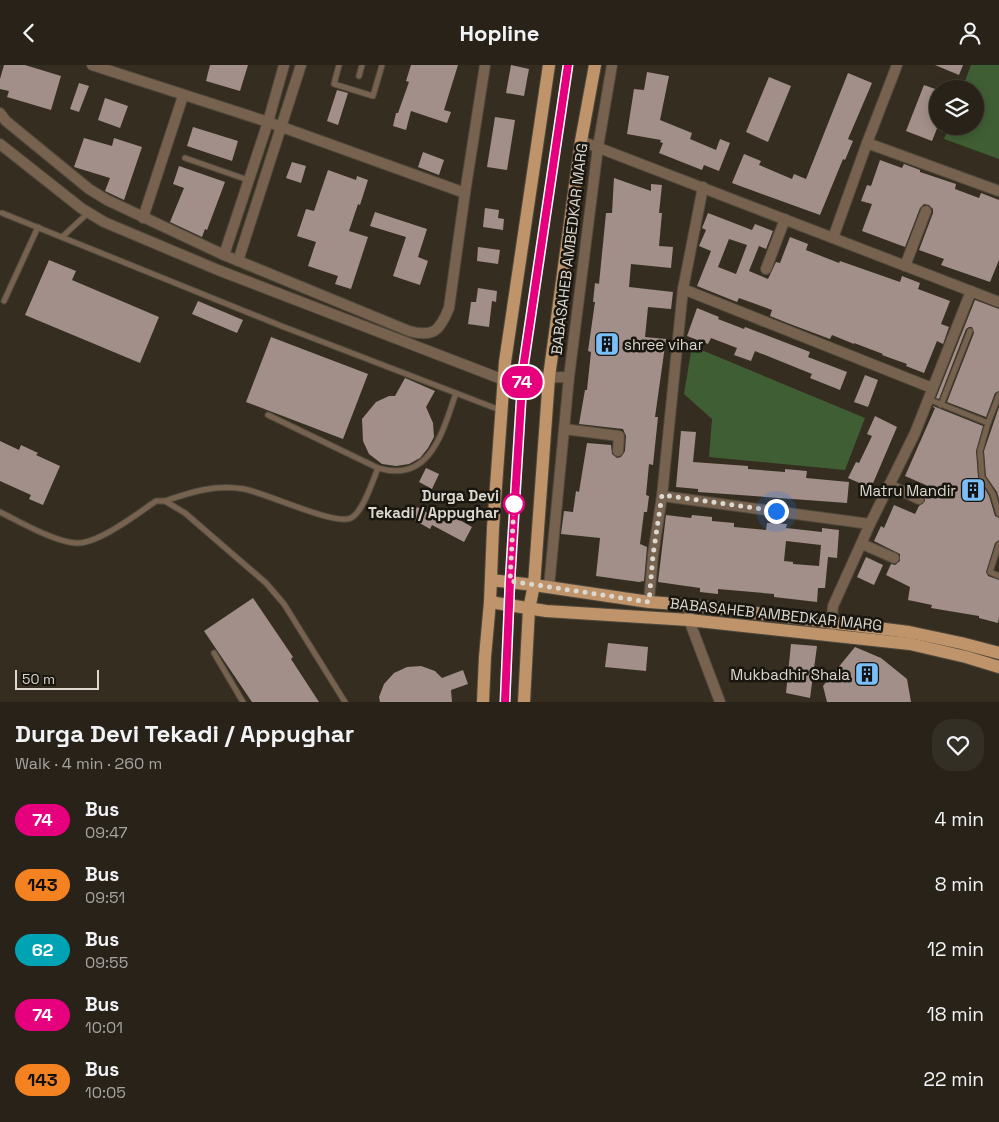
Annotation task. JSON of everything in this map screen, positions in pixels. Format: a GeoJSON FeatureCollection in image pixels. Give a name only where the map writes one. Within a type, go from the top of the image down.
{"type":"FeatureCollection","features":[{"type":"Feature","properties":{"kind":"main road"},"geometry":{"type":"LineString","coordinates":[[483,702],[505,362],[549,65]]}},
{"type":"Feature","properties":{"kind":"main road","name":"BABASAHEB AMBEDKAR MARG"},"geometry":{"type":"LineString","coordinates":[[529,609],[534,585],[549,377],[581,141],[595,65]]}},
{"type":"Feature","properties":{"kind":"main road","name":"BABASAHEB AMBEDKAR MARG"},"geometry":{"type":"LineString","coordinates":[[491,580],[510,581],[649,602],[690,605],[910,632],[999,653]]}},
{"type":"Feature","properties":{"kind":"main road","name":"BABASAHEB AMBEDKAR MARG"},"geometry":{"type":"LineString","coordinates":[[546,611],[549,587]]}},
{"type":"Feature","properties":{"kind":"main road","name":"BABASAHEB AMBEDKAR MARG"},"geometry":{"type":"LineString","coordinates":[[490,602],[546,611],[689,620],[910,644],[999,667]]}},
{"type":"Feature","properties":{"kind":"main road"},"geometry":{"type":"LineString","coordinates":[[524,702],[529,609]]}},
{"type":"Feature","properties":{"kind":"street"},"geometry":{"type":"LineString","coordinates":[[92,65],[268,122],[465,193]]}},
{"type":"Feature","properties":{"kind":"street"},"geometry":{"type":"LineString","coordinates":[[224,255],[268,122],[284,65]]}},
{"type":"Feature","properties":{"kind":"street"},"geometry":{"type":"LineString","coordinates":[[238,261],[302,65]]}},
{"type":"Feature","properties":{"kind":"street"},"geometry":{"type":"LineString","coordinates":[[0,113],[6,121],[89,189],[143,218],[238,261],[423,335],[434,332],[442,326],[449,308],[486,65]]}},
{"type":"Feature","properties":{"kind":"street","name":"BABASAHEB AMBEDKAR MARG"},"geometry":{"type":"LineString","coordinates":[[549,587],[569,377],[598,147],[612,65]]}},
{"type":"Feature","properties":{"kind":"street"},"geometry":{"type":"LineString","coordinates":[[833,238],[897,65]]}},
{"type":"Feature","properties":{"kind":"street"},"geometry":{"type":"LineString","coordinates":[[143,218],[183,96]]}},
{"type":"Feature","properties":{"kind":"street"},"geometry":{"type":"LineString","coordinates":[[581,141],[999,302]]}},
{"type":"Feature","properties":{"kind":"street"},"geometry":{"type":"LineString","coordinates":[[867,143],[999,191]]}},
{"type":"Feature","properties":{"kind":"street"},"geometry":{"type":"LineString","coordinates":[[0,144],[88,213],[125,232],[218,270],[504,380],[569,377]]}},
{"type":"Feature","properties":{"kind":"street"},"geometry":{"type":"LineString","coordinates":[[649,602],[683,289],[703,187]]}},
{"type":"Feature","properties":{"kind":"street"},"geometry":{"type":"LineString","coordinates":[[905,265],[926,211]]}},
{"type":"Feature","properties":{"kind":"street"},"geometry":{"type":"LineString","coordinates":[[766,269],[785,219]]}},
{"type":"Feature","properties":{"kind":"street"},"geometry":{"type":"LineString","coordinates":[[683,289],[932,388]]}},
{"type":"Feature","properties":{"kind":"street"},"geometry":{"type":"LineString","coordinates":[[831,635],[834,606],[870,524],[915,433],[971,291]]}},
{"type":"Feature","properties":{"kind":"street"},"geometry":{"type":"LineString","coordinates":[[564,429],[619,436],[618,451]]}},
{"type":"Feature","properties":{"kind":"street"},"geometry":{"type":"LineString","coordinates":[[889,485],[919,499]]}},
{"type":"Feature","properties":{"kind":"street"},"geometry":{"type":"LineString","coordinates":[[662,495],[870,524]]}},
{"type":"Feature","properties":{"kind":"street"},"geometry":{"type":"LineString","coordinates":[[862,543],[894,558]]}},
{"type":"Feature","properties":{"kind":"street"},"geometry":{"type":"LineString","coordinates":[[690,605],[689,620],[720,702]]}},
{"type":"Feature","properties":{"kind":"lane"},"geometry":{"type":"LineString","coordinates":[[339,65],[334,83],[373,96],[382,65]]}},
{"type":"Feature","properties":{"kind":"lane"},"geometry":{"type":"LineString","coordinates":[[359,76],[362,65]]}},
{"type":"Feature","properties":{"kind":"lane"},"geometry":{"type":"LineString","coordinates":[[505,702],[522,378],[568,65]]}},
{"type":"Feature","properties":{"kind":"lane"},"geometry":{"type":"LineString","coordinates":[[185,158],[248,180]]}},
{"type":"Feature","properties":{"kind":"lane"},"geometry":{"type":"LineString","coordinates":[[2,213],[284,327],[501,410]]}},
{"type":"Feature","properties":{"kind":"lane"},"geometry":{"type":"LineString","coordinates":[[62,237],[88,213]]}},
{"type":"Feature","properties":{"kind":"lane"},"geometry":{"type":"LineString","coordinates":[[4,301],[38,227]]}},
{"type":"Feature","properties":{"kind":"lane"},"geometry":{"type":"LineString","coordinates":[[942,405],[970,331]]}},
{"type":"Feature","properties":{"kind":"lane"},"geometry":{"type":"LineString","coordinates":[[268,415],[378,468],[392,472],[405,471],[419,463],[432,451],[440,439],[456,393]]}},
{"type":"Feature","properties":{"kind":"lane"},"geometry":{"type":"LineString","coordinates":[[999,395],[980,451],[982,477],[994,495],[999,514]]}},
{"type":"Feature","properties":{"kind":"lane"},"geometry":{"type":"LineString","coordinates":[[928,399],[988,423]]}},
{"type":"Feature","properties":{"kind":"lane"},"geometry":{"type":"LineString","coordinates":[[0,512],[62,540],[76,544],[90,541],[103,535],[156,501],[166,501],[204,489],[220,487],[244,489],[264,494],[324,516],[341,519],[351,518],[359,510],[378,468]]}},
{"type":"Feature","properties":{"kind":"lane"},"geometry":{"type":"LineString","coordinates":[[166,501],[196,521],[266,583],[284,603],[345,702]]}},
{"type":"Feature","properties":{"kind":"lane"},"geometry":{"type":"LineString","coordinates":[[999,544],[990,572],[999,576]]}},
{"type":"Feature","properties":{"kind":"lane"},"geometry":{"type":"LineString","coordinates":[[214,653],[243,702]]}},
{"type":"Feature","properties":{"kind":"green space"},"geometry":{"type":"Polygon","coordinates":[[[971,65],[999,65],[999,159],[944,139],[946,135],[984,135],[984,80],[965,80],[971,65]]]}},
{"type":"Feature","properties":{"kind":"green space"},"geometry":{"type":"Polygon","coordinates":[[[692,346],[865,418],[845,470],[709,457],[712,419],[684,394],[692,346]]]}},
{"type":"Feature","properties":{"kind":"building"},"geometry":{"type":"Polygon","coordinates":[[[4,65],[25,65],[61,76],[51,110],[7,97],[9,91],[0,89],[0,79],[4,65]]]}},
{"type":"Feature","properties":{"kind":"building"},"geometry":{"type":"Polygon","coordinates":[[[210,65],[248,65],[240,91],[206,81],[210,65]]]}},
{"type":"Feature","properties":{"kind":"building"},"geometry":{"type":"Polygon","coordinates":[[[411,65],[458,65],[444,110],[451,112],[447,123],[411,111],[406,130],[393,126],[396,113],[398,113],[409,82],[406,81],[411,65]]]}},
{"type":"Feature","properties":{"kind":"building"},"geometry":{"type":"Polygon","coordinates":[[[511,65],[529,69],[524,96],[506,93],[511,65]]]}},
{"type":"Feature","properties":{"kind":"building"},"geometry":{"type":"Polygon","coordinates":[[[935,65],[963,65],[959,75],[935,65]]]}},
{"type":"Feature","properties":{"kind":"building"},"geometry":{"type":"Polygon","coordinates":[[[647,72],[669,76],[660,120],[692,133],[690,139],[716,150],[720,139],[730,143],[719,171],[704,165],[702,170],[659,153],[663,143],[660,142],[661,140],[627,134],[634,89],[644,90],[647,72]]]}},
{"type":"Feature","properties":{"kind":"building"},"geometry":{"type":"Polygon","coordinates":[[[848,73],[872,83],[848,139],[853,141],[845,160],[843,159],[820,215],[732,183],[744,154],[761,161],[759,165],[792,179],[794,174],[806,179],[848,73]]]}},
{"type":"Feature","properties":{"kind":"building"},"geometry":{"type":"Polygon","coordinates":[[[769,77],[791,86],[768,142],[746,132],[769,77]]]}},
{"type":"Feature","properties":{"kind":"building"},"geometry":{"type":"Polygon","coordinates":[[[79,83],[89,86],[79,112],[70,109],[79,83]]]}},
{"type":"Feature","properties":{"kind":"building"},"geometry":{"type":"Polygon","coordinates":[[[924,85],[929,87],[929,135],[934,135],[932,141],[906,131],[924,85]]]}},
{"type":"Feature","properties":{"kind":"building"},"geometry":{"type":"Polygon","coordinates":[[[337,90],[348,93],[338,125],[327,121],[337,90]]]}},
{"type":"Feature","properties":{"kind":"building"},"geometry":{"type":"Polygon","coordinates":[[[105,98],[128,106],[120,128],[98,120],[105,98]]]}},
{"type":"Feature","properties":{"kind":"building"},"geometry":{"type":"Polygon","coordinates":[[[495,117],[515,120],[507,170],[487,167],[495,117]]]}},
{"type":"Feature","properties":{"kind":"building"},"geometry":{"type":"Polygon","coordinates":[[[193,127],[238,141],[232,161],[187,146],[193,127]]]}},
{"type":"Feature","properties":{"kind":"building"},"geometry":{"type":"Polygon","coordinates":[[[84,138],[112,146],[114,138],[142,147],[124,200],[105,191],[110,178],[74,167],[84,138]]]}},
{"type":"Feature","properties":{"kind":"building"},"geometry":{"type":"Polygon","coordinates":[[[423,152],[444,160],[439,175],[418,167],[423,152]]]}},
{"type":"Feature","properties":{"kind":"building"},"geometry":{"type":"Polygon","coordinates":[[[880,160],[902,168],[904,164],[920,170],[920,172],[956,184],[955,189],[979,198],[981,193],[999,200],[999,260],[990,282],[941,265],[944,259],[919,250],[933,213],[933,209],[929,205],[924,204],[920,208],[905,247],[862,231],[872,204],[861,201],[867,185],[871,186],[880,160]]]}},
{"type":"Feature","properties":{"kind":"building"},"geometry":{"type":"Polygon","coordinates":[[[292,162],[306,166],[301,183],[286,178],[292,162]]]}},
{"type":"Feature","properties":{"kind":"building"},"geometry":{"type":"Polygon","coordinates":[[[179,166],[225,182],[207,230],[205,229],[202,237],[170,222],[184,188],[173,184],[179,166]]]}},
{"type":"Feature","properties":{"kind":"building"},"geometry":{"type":"Polygon","coordinates":[[[328,170],[356,180],[357,176],[368,180],[349,231],[368,237],[351,289],[335,284],[338,276],[308,266],[316,242],[297,236],[306,209],[314,211],[328,170]]]}},
{"type":"Feature","properties":{"kind":"building"},"geometry":{"type":"Polygon","coordinates":[[[614,178],[651,191],[651,184],[662,185],[659,213],[662,213],[659,246],[673,247],[671,268],[631,264],[629,287],[673,292],[671,309],[648,307],[645,337],[666,339],[655,417],[658,417],[653,465],[649,464],[646,495],[649,496],[647,512],[644,512],[640,544],[647,547],[644,581],[639,582],[596,576],[600,538],[561,534],[564,511],[573,512],[576,491],[579,492],[587,443],[611,445],[612,454],[617,458],[621,457],[625,451],[626,436],[623,429],[579,424],[585,390],[587,390],[591,352],[588,351],[595,302],[593,302],[595,283],[599,284],[606,213],[612,213],[614,178]]]}},
{"type":"Feature","properties":{"kind":"building"},"geometry":{"type":"Polygon","coordinates":[[[485,208],[499,210],[498,218],[504,219],[503,230],[483,227],[485,208]]]}},
{"type":"Feature","properties":{"kind":"building"},"geometry":{"type":"Polygon","coordinates":[[[375,212],[427,229],[418,257],[428,261],[420,285],[393,276],[406,237],[370,226],[375,212]]]}},
{"type":"Feature","properties":{"kind":"building"},"geometry":{"type":"Polygon","coordinates":[[[708,213],[752,230],[755,224],[773,231],[766,249],[759,246],[749,271],[768,279],[776,262],[780,263],[790,237],[808,244],[806,250],[839,263],[840,261],[900,282],[902,276],[920,283],[918,289],[950,301],[941,324],[949,327],[943,344],[937,341],[924,373],[906,366],[907,364],[854,343],[832,335],[830,339],[770,316],[772,310],[739,298],[737,302],[697,286],[711,251],[699,246],[706,230],[702,228],[708,213]],[[729,239],[718,267],[736,274],[747,245],[729,239]]]}},
{"type":"Feature","properties":{"kind":"building"},"geometry":{"type":"Polygon","coordinates":[[[478,247],[500,250],[498,264],[477,261],[478,247]]]}},
{"type":"Feature","properties":{"kind":"building"},"geometry":{"type":"Polygon","coordinates":[[[49,260],[76,271],[72,280],[159,317],[140,363],[25,315],[49,260]]]}},
{"type":"Feature","properties":{"kind":"building"},"geometry":{"type":"Polygon","coordinates":[[[478,288],[497,291],[496,302],[492,301],[489,327],[468,324],[471,302],[476,302],[478,288]]]}},
{"type":"Feature","properties":{"kind":"building"},"geometry":{"type":"Polygon","coordinates":[[[975,300],[999,309],[999,391],[995,393],[986,417],[947,402],[974,333],[972,327],[966,329],[939,399],[936,398],[975,300]]]}},
{"type":"Feature","properties":{"kind":"building"},"geometry":{"type":"Polygon","coordinates":[[[198,301],[243,320],[237,333],[192,314],[198,301]]]}},
{"type":"Feature","properties":{"kind":"building"},"geometry":{"type":"Polygon","coordinates":[[[697,308],[719,317],[718,319],[744,329],[745,327],[810,352],[808,357],[847,372],[840,390],[810,378],[812,374],[755,351],[751,361],[734,355],[737,348],[711,338],[708,344],[687,336],[697,308]]]}},
{"type":"Feature","properties":{"kind":"building"},"geometry":{"type":"Polygon","coordinates":[[[271,337],[368,374],[343,439],[246,402],[271,337]]]}},
{"type":"Feature","properties":{"kind":"building"},"geometry":{"type":"Polygon","coordinates":[[[865,375],[878,380],[868,407],[854,402],[865,375]]]}},
{"type":"Feature","properties":{"kind":"building"},"geometry":{"type":"Polygon","coordinates":[[[405,378],[435,391],[426,407],[433,423],[434,437],[420,458],[409,464],[396,466],[382,464],[369,454],[363,441],[362,419],[376,402],[389,396],[395,396],[405,378]]]}},
{"type":"Feature","properties":{"kind":"building"},"geometry":{"type":"Polygon","coordinates":[[[933,406],[983,426],[976,451],[978,477],[989,496],[995,516],[999,518],[999,540],[995,543],[986,572],[988,576],[999,580],[998,623],[979,618],[979,616],[931,608],[932,605],[908,600],[910,587],[886,575],[891,564],[895,565],[900,561],[900,554],[874,541],[881,526],[884,528],[894,505],[915,514],[919,506],[925,501],[924,495],[928,486],[905,476],[935,408],[933,406]]]}},
{"type":"Feature","properties":{"kind":"building"},"geometry":{"type":"Polygon","coordinates":[[[999,407],[999,499],[997,492],[986,476],[984,451],[999,407]]]}},
{"type":"Feature","properties":{"kind":"building"},"geometry":{"type":"Polygon","coordinates":[[[875,416],[897,427],[871,488],[848,478],[856,462],[859,463],[872,436],[867,434],[875,416]]]}},
{"type":"Feature","properties":{"kind":"building"},"geometry":{"type":"Polygon","coordinates":[[[681,431],[696,432],[693,462],[748,466],[748,469],[785,472],[785,469],[807,471],[806,478],[849,482],[847,503],[698,492],[698,489],[676,487],[681,431]]]}},
{"type":"Feature","properties":{"kind":"building"},"geometry":{"type":"Polygon","coordinates":[[[0,441],[19,450],[21,445],[38,453],[36,455],[60,466],[43,505],[29,499],[31,495],[0,481],[0,441]]]}},
{"type":"Feature","properties":{"kind":"building"},"geometry":{"type":"Polygon","coordinates":[[[426,468],[439,474],[432,489],[419,482],[426,468]]]}},
{"type":"Feature","properties":{"kind":"building"},"geometry":{"type":"Polygon","coordinates":[[[417,507],[447,523],[451,515],[472,527],[464,542],[432,525],[430,529],[411,518],[417,507]]]}},
{"type":"Feature","properties":{"kind":"building"},"geometry":{"type":"Polygon","coordinates":[[[666,515],[691,518],[692,515],[712,517],[712,521],[734,523],[734,527],[766,530],[767,523],[787,524],[786,528],[822,532],[822,528],[839,530],[837,558],[828,557],[825,588],[818,588],[817,602],[774,597],[774,594],[718,589],[718,594],[700,592],[700,588],[658,582],[666,515]],[[786,541],[784,561],[793,562],[793,564],[819,566],[821,545],[786,541]]]}},
{"type":"Feature","properties":{"kind":"building"},"geometry":{"type":"Polygon","coordinates":[[[866,557],[883,565],[874,585],[857,577],[866,557]]]}},
{"type":"Feature","properties":{"kind":"building"},"geometry":{"type":"Polygon","coordinates":[[[253,598],[293,657],[291,659],[319,702],[252,702],[204,631],[253,598]]]}},
{"type":"Feature","properties":{"kind":"building"},"geometry":{"type":"Polygon","coordinates":[[[608,643],[648,647],[646,671],[605,667],[608,643]]]}},
{"type":"Feature","properties":{"kind":"building"},"geometry":{"type":"Polygon","coordinates":[[[791,644],[817,646],[810,698],[786,693],[791,644]]]}},
{"type":"Feature","properties":{"kind":"building","name":"Mukbadhir Shala"},"geometry":{"type":"Polygon","coordinates":[[[855,647],[881,658],[907,679],[911,702],[827,702],[823,686],[855,647]]]}},
{"type":"Feature","properties":{"kind":"building"},"geometry":{"type":"Polygon","coordinates":[[[421,666],[435,671],[442,678],[463,670],[468,684],[451,690],[452,702],[380,702],[379,697],[384,684],[394,673],[407,667],[421,666]]]}},
{"type":"Feature","properties":{"kind":"bus line","name":"74"},"geometry":{"type":"LineString","coordinates":[[505,702],[510,581],[523,369],[568,65]]}},
{"type":"Feature","properties":{"kind":"place","name":"shree vihar"},"geometry":{"type":"Point","coordinates":[607,344]}},
{"type":"Feature","properties":{"kind":"place","name":"Matru Mandir"},"geometry":{"type":"Point","coordinates":[973,490]}},
{"type":"Feature","properties":{"kind":"place","name":"Durga Devi Tekadi / Appughar"},"geometry":{"type":"Point","coordinates":[514,504]}},
{"type":"Feature","properties":{"kind":"place","name":"Mukbadhir Shala"},"geometry":{"type":"Point","coordinates":[867,674]}},
{"type":"Feature","properties":{"kind":"route"},"geometry":{"type":"LineString","coordinates":[[514,504],[510,581],[649,602],[653,555],[662,495],[776,511]]}}]}
